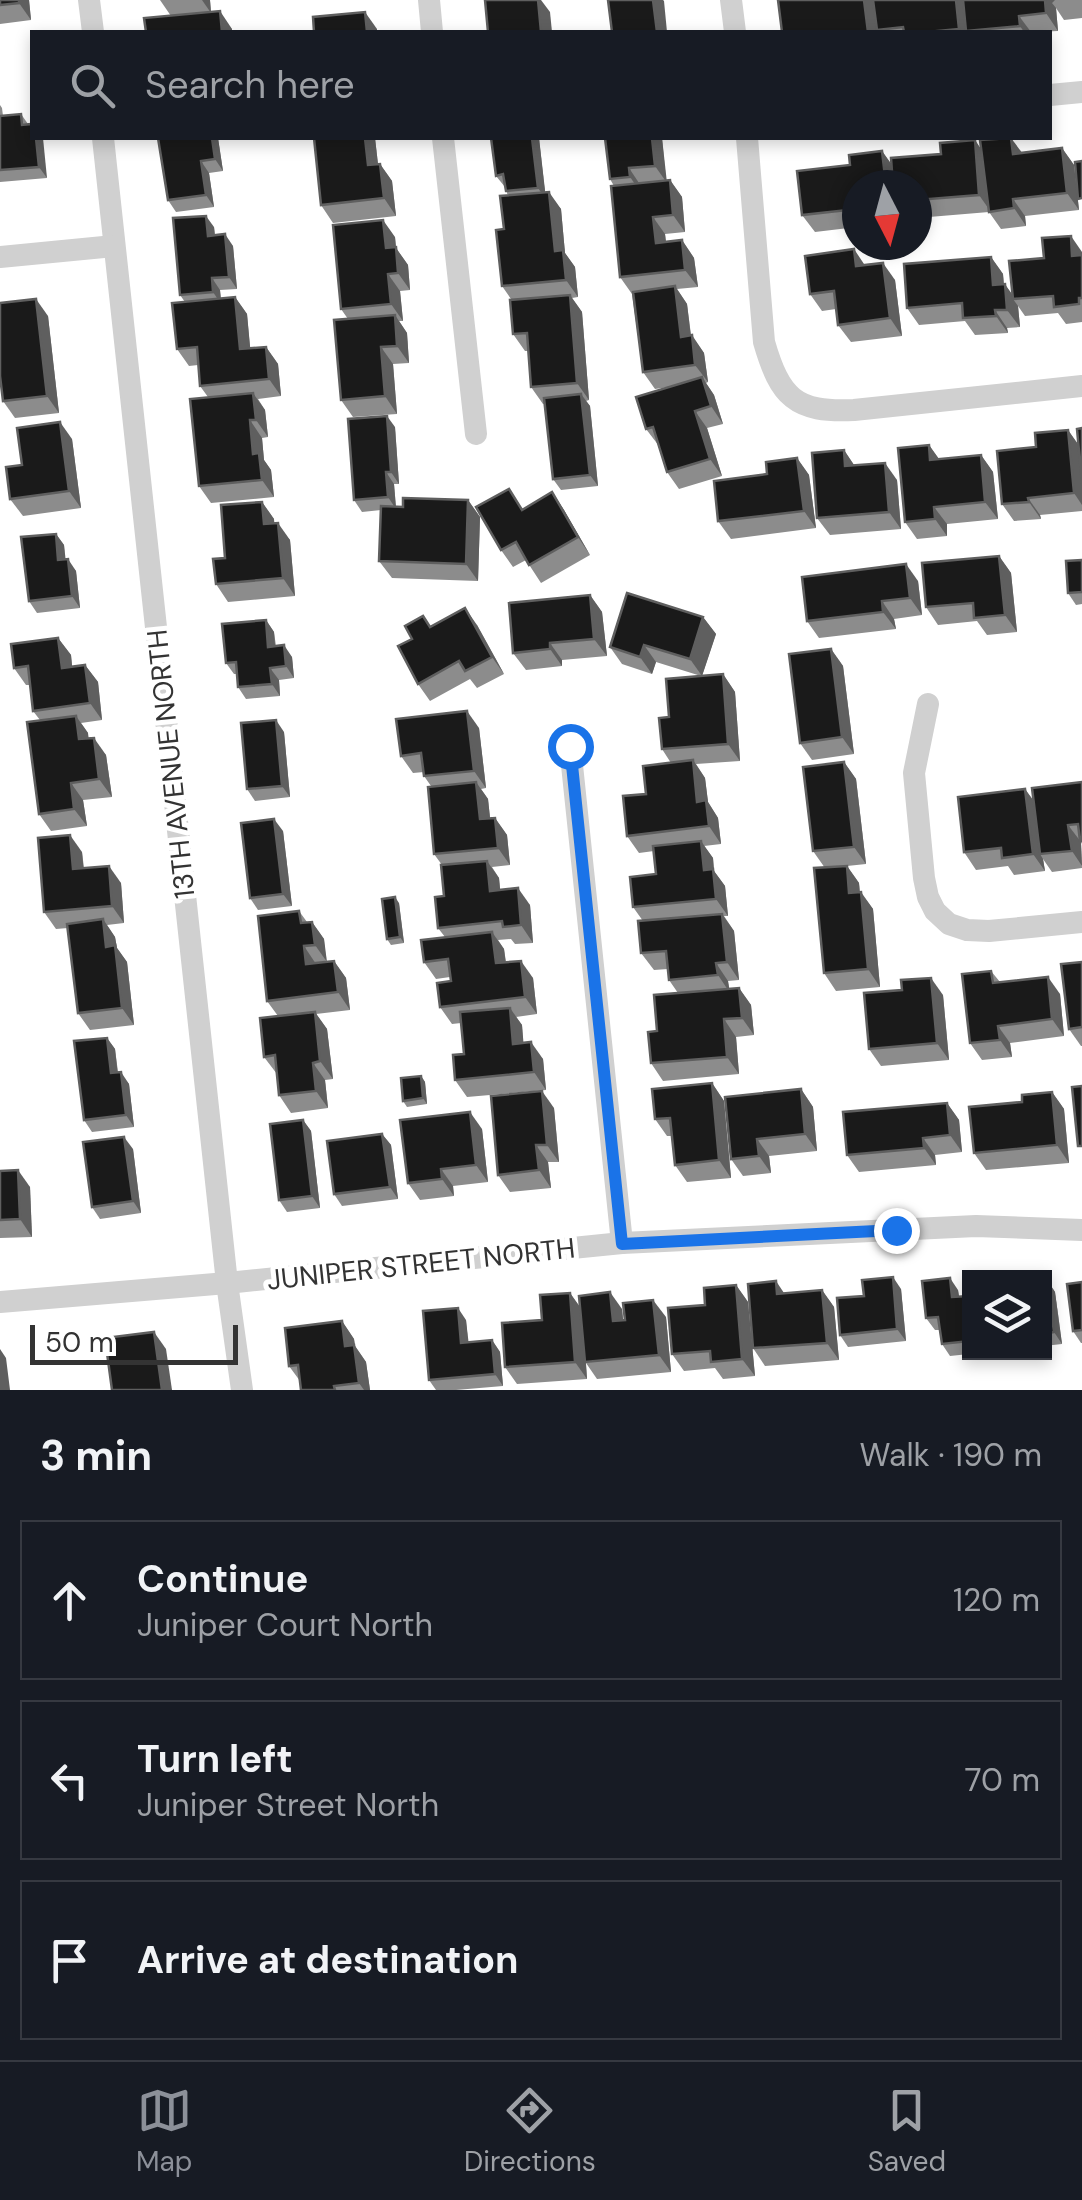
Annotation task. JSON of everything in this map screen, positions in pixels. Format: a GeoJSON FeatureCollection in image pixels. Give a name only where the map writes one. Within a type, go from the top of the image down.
{"type":"FeatureCollection","features":[{"type":"Feature","properties":{"kind":"street"},"geometry":{"type":"LineString","coordinates":[[89,0],[92,30]]}},
{"type":"Feature","properties":{"kind":"street"},"geometry":{"type":"LineString","coordinates":[[428,0],[432,30]]}},
{"type":"Feature","properties":{"kind":"street"},"geometry":{"type":"LineString","coordinates":[[730,0],[734,30]]}},
{"type":"Feature","properties":{"kind":"street"},"geometry":{"type":"LineString","coordinates":[[1052,95],[1082,92]]}},
{"type":"Feature","properties":{"kind":"street","name":"13TH AVENUE NORTH"},"geometry":{"type":"LineString","coordinates":[[103,140],[227,1283],[242,1390]]}},
{"type":"Feature","properties":{"kind":"street"},"geometry":{"type":"LineString","coordinates":[[444,140],[476,434]]}},
{"type":"Feature","properties":{"kind":"street"},"geometry":{"type":"LineString","coordinates":[[747,140],[764,342],[774,374],[794,400],[824,412],[1082,386]]}},
{"type":"Feature","properties":{"kind":"street"},"geometry":{"type":"LineString","coordinates":[[0,257],[114,246]]}},
{"type":"Feature","properties":{"kind":"street"},"geometry":{"type":"LineString","coordinates":[[928,704],[914,773],[924,878],[935,911],[949,924],[989,932],[1082,922]]}},
{"type":"Feature","properties":{"kind":"street"},"geometry":{"type":"LineString","coordinates":[[570,746],[622,1244]]}},
{"type":"Feature","properties":{"kind":"street","name":"JUNIPER STREET NORTH"},"geometry":{"type":"LineString","coordinates":[[0,1302],[622,1244],[976,1226],[1082,1230]]}},
{"type":"Feature","properties":{"kind":"building"},"geometry":{"type":"Polygon","coordinates":[[[0,0],[19,0],[19,3],[0,5],[0,0]]]}},
{"type":"Feature","properties":{"kind":"building"},"geometry":{"type":"Polygon","coordinates":[[[485,0],[538,0],[541,30],[488,30],[485,0]]]}},
{"type":"Feature","properties":{"kind":"building"},"geometry":{"type":"Polygon","coordinates":[[[608,0],[653,0],[657,30],[612,30],[608,0]]]}},
{"type":"Feature","properties":{"kind":"building"},"geometry":{"type":"Polygon","coordinates":[[[778,0],[864,0],[868,30],[782,30],[778,0]]]}},
{"type":"Feature","properties":{"kind":"building"},"geometry":{"type":"Polygon","coordinates":[[[873,0],[956,0],[959,29],[877,30],[873,0]]]}},
{"type":"Feature","properties":{"kind":"building"},"geometry":{"type":"Polygon","coordinates":[[[963,0],[1045,0],[1046,13],[1019,16],[1020,26],[966,30],[963,0]]]}},
{"type":"Feature","properties":{"kind":"building"},"geometry":{"type":"Polygon","coordinates":[[[220,11],[222,30],[146,30],[144,18],[220,11]]]}},
{"type":"Feature","properties":{"kind":"building"},"geometry":{"type":"Polygon","coordinates":[[[365,12],[367,30],[314,30],[313,17],[365,12]]]}},
{"type":"Feature","properties":{"kind":"building"},"geometry":{"type":"Polygon","coordinates":[[[21,114],[22,125],[30,124],[30,140],[36,140],[39,167],[0,170],[0,116],[21,114]]]}},
{"type":"Feature","properties":{"kind":"building"},"geometry":{"type":"Polygon","coordinates":[[[158,140],[212,140],[215,159],[201,161],[206,195],[168,200],[158,140]]]}},
{"type":"Feature","properties":{"kind":"building"},"geometry":{"type":"Polygon","coordinates":[[[314,140],[365,140],[368,165],[380,164],[384,198],[321,205],[314,140]]]}},
{"type":"Feature","properties":{"kind":"building"},"geometry":{"type":"Polygon","coordinates":[[[491,140],[532,140],[538,188],[506,191],[503,174],[496,176],[491,140]]]}},
{"type":"Feature","properties":{"kind":"building"},"geometry":{"type":"Polygon","coordinates":[[[605,140],[652,140],[655,166],[629,168],[630,177],[610,179],[605,140]]]}},
{"type":"Feature","properties":{"kind":"building"},"geometry":{"type":"Polygon","coordinates":[[[975,140],[979,195],[932,199],[932,170],[892,170],[891,158],[941,154],[940,143],[975,140]]]}},
{"type":"Feature","properties":{"kind":"building"},"geometry":{"type":"Polygon","coordinates":[[[980,140],[1011,140],[1013,154],[1062,148],[1067,193],[1013,199],[1014,208],[989,212],[980,140]]]}},
{"type":"Feature","properties":{"kind":"building"},"geometry":{"type":"Polygon","coordinates":[[[882,151],[884,170],[842,170],[842,211],[802,215],[797,171],[850,165],[849,155],[882,151]]]}},
{"type":"Feature","properties":{"kind":"building"},"geometry":{"type":"Polygon","coordinates":[[[1082,161],[1082,198],[1078,199],[1075,162],[1082,161]]]}},
{"type":"Feature","properties":{"kind":"building"},"geometry":{"type":"Polygon","coordinates":[[[670,180],[673,215],[653,217],[656,243],[682,240],[685,270],[620,277],[611,186],[670,180]]]}},
{"type":"Feature","properties":{"kind":"building"},"geometry":{"type":"Polygon","coordinates":[[[549,192],[555,251],[563,250],[566,280],[502,286],[496,230],[504,229],[500,196],[549,192]]]}},
{"type":"Feature","properties":{"kind":"building"},"geometry":{"type":"Polygon","coordinates":[[[206,216],[208,236],[225,234],[229,277],[212,278],[213,292],[180,295],[173,218],[206,216]]]}},
{"type":"Feature","properties":{"kind":"building"},"geometry":{"type":"Polygon","coordinates":[[[383,220],[386,248],[396,247],[398,273],[388,274],[391,304],[341,309],[333,225],[383,220]]]}},
{"type":"Feature","properties":{"kind":"building"},"geometry":{"type":"Polygon","coordinates":[[[1071,236],[1072,256],[1082,255],[1079,304],[1054,307],[1053,296],[1013,299],[1009,261],[1044,258],[1042,238],[1071,236]]]}},
{"type":"Feature","properties":{"kind":"building"},"geometry":{"type":"Polygon","coordinates":[[[842,251],[842,260],[855,260],[856,266],[883,263],[890,318],[838,325],[834,291],[810,294],[805,256],[842,251]]]}},
{"type":"Feature","properties":{"kind":"building"},"geometry":{"type":"Polygon","coordinates":[[[991,257],[993,285],[1005,284],[1007,310],[995,310],[996,316],[963,318],[962,303],[907,308],[904,264],[991,257]]]}},
{"type":"Feature","properties":{"kind":"building"},"geometry":{"type":"Polygon","coordinates":[[[675,286],[681,337],[692,335],[695,365],[643,372],[633,292],[675,286]]]}},
{"type":"Feature","properties":{"kind":"building"},"geometry":{"type":"Polygon","coordinates":[[[570,295],[577,383],[531,387],[527,333],[513,334],[510,300],[570,295]]]}},
{"type":"Feature","properties":{"kind":"building"},"geometry":{"type":"Polygon","coordinates":[[[235,297],[240,349],[266,347],[269,379],[200,386],[197,347],[177,349],[172,303],[235,297]]]}},
{"type":"Feature","properties":{"kind":"building"},"geometry":{"type":"Polygon","coordinates":[[[36,299],[47,396],[3,401],[0,303],[36,299]]]}},
{"type":"Feature","properties":{"kind":"building"},"geometry":{"type":"Polygon","coordinates":[[[395,315],[397,346],[381,347],[385,396],[341,400],[334,320],[395,315]]]}},
{"type":"Feature","properties":{"kind":"building"},"geometry":{"type":"Polygon","coordinates":[[[702,377],[711,406],[695,411],[710,459],[667,472],[653,427],[646,429],[636,397],[702,377]]]}},
{"type":"Feature","properties":{"kind":"building"},"geometry":{"type":"Polygon","coordinates":[[[253,393],[253,454],[259,453],[262,480],[199,486],[190,399],[253,393]]]}},
{"type":"Feature","properties":{"kind":"building"},"geometry":{"type":"Polygon","coordinates":[[[581,394],[590,475],[553,479],[544,398],[581,394]]]}},
{"type":"Feature","properties":{"kind":"building"},"geometry":{"type":"Polygon","coordinates":[[[387,416],[391,472],[386,472],[388,497],[354,500],[348,419],[387,416]]]}},
{"type":"Feature","properties":{"kind":"building"},"geometry":{"type":"Polygon","coordinates":[[[60,422],[69,491],[10,499],[6,467],[22,465],[17,428],[60,422]]]}},
{"type":"Feature","properties":{"kind":"building"},"geometry":{"type":"Polygon","coordinates":[[[1082,428],[1082,484],[1077,429],[1082,428]]]}},
{"type":"Feature","properties":{"kind":"building"},"geometry":{"type":"Polygon","coordinates":[[[1068,430],[1074,493],[1002,504],[997,451],[1036,447],[1035,433],[1068,430]]]}},
{"type":"Feature","properties":{"kind":"building"},"geometry":{"type":"Polygon","coordinates":[[[929,445],[930,460],[981,455],[985,502],[934,507],[935,519],[905,522],[898,448],[929,445]]]}},
{"type":"Feature","properties":{"kind":"building"},"geometry":{"type":"Polygon","coordinates":[[[844,450],[845,466],[885,463],[889,512],[817,518],[812,453],[844,450]]]}},
{"type":"Feature","properties":{"kind":"building"},"geometry":{"type":"Polygon","coordinates":[[[797,458],[804,511],[718,521],[714,481],[767,474],[766,462],[797,458]]]}},
{"type":"Feature","properties":{"kind":"building"},"geometry":{"type":"Polygon","coordinates":[[[509,489],[522,510],[552,492],[578,537],[529,565],[516,542],[501,550],[476,507],[509,489]]]}},
{"type":"Feature","properties":{"kind":"building"},"geometry":{"type":"Polygon","coordinates":[[[403,498],[468,500],[466,564],[379,561],[381,506],[403,507],[403,498]]]}},
{"type":"Feature","properties":{"kind":"building"},"geometry":{"type":"Polygon","coordinates":[[[262,502],[264,524],[278,523],[283,578],[216,584],[213,559],[225,558],[221,505],[262,502]]]}},
{"type":"Feature","properties":{"kind":"building"},"geometry":{"type":"Polygon","coordinates":[[[56,534],[58,560],[68,559],[72,596],[29,601],[21,537],[56,534]]]}},
{"type":"Feature","properties":{"kind":"building"},"geometry":{"type":"Polygon","coordinates":[[[999,556],[1005,615],[974,618],[973,603],[926,607],[922,563],[999,556]]]}},
{"type":"Feature","properties":{"kind":"building"},"geometry":{"type":"Polygon","coordinates":[[[1082,560],[1082,592],[1068,593],[1066,561],[1082,560]]]}},
{"type":"Feature","properties":{"kind":"building"},"geometry":{"type":"Polygon","coordinates":[[[906,564],[910,598],[882,601],[883,612],[807,621],[802,577],[906,564]]]}},
{"type":"Feature","properties":{"kind":"building"},"geometry":{"type":"Polygon","coordinates":[[[627,593],[703,617],[690,659],[644,645],[640,657],[610,647],[627,593]]]}},
{"type":"Feature","properties":{"kind":"building"},"geometry":{"type":"Polygon","coordinates":[[[590,595],[594,639],[550,643],[550,649],[513,653],[509,603],[590,595]]]}},
{"type":"Feature","properties":{"kind":"building"},"geometry":{"type":"Polygon","coordinates":[[[465,608],[492,657],[465,671],[459,661],[418,684],[398,646],[412,639],[405,626],[423,616],[430,627],[465,608]]]}},
{"type":"Feature","properties":{"kind":"building"},"geometry":{"type":"Polygon","coordinates":[[[266,620],[268,647],[284,645],[286,666],[270,668],[272,684],[238,687],[236,662],[226,663],[222,624],[266,620]]]}},
{"type":"Feature","properties":{"kind":"building"},"geometry":{"type":"Polygon","coordinates":[[[58,638],[62,668],[85,665],[90,703],[33,711],[28,666],[14,668],[11,644],[58,638]]]}},
{"type":"Feature","properties":{"kind":"building"},"geometry":{"type":"Polygon","coordinates":[[[831,649],[842,737],[800,743],[789,654],[831,649]]]}},
{"type":"Feature","properties":{"kind":"building"},"geometry":{"type":"Polygon","coordinates":[[[723,674],[728,744],[662,749],[659,718],[669,717],[666,679],[723,674]]]}},
{"type":"Feature","properties":{"kind":"building"},"geometry":{"type":"Polygon","coordinates":[[[467,711],[474,771],[424,776],[421,753],[401,756],[396,719],[467,711]]]}},
{"type":"Feature","properties":{"kind":"building"},"geometry":{"type":"Polygon","coordinates":[[[76,716],[79,739],[94,738],[99,779],[71,783],[74,809],[39,814],[27,722],[76,716]]]}},
{"type":"Feature","properties":{"kind":"building"},"geometry":{"type":"Polygon","coordinates":[[[276,720],[282,786],[247,789],[241,723],[276,720]]]}},
{"type":"Feature","properties":{"kind":"building"},"geometry":{"type":"Polygon","coordinates":[[[693,760],[697,802],[706,800],[709,826],[627,836],[623,796],[646,794],[643,766],[693,760]]]}},
{"type":"Feature","properties":{"kind":"building"},"geometry":{"type":"Polygon","coordinates":[[[844,762],[854,847],[813,851],[803,767],[844,762]]]}},
{"type":"Feature","properties":{"kind":"building"},"geometry":{"type":"Polygon","coordinates":[[[476,782],[480,819],[495,818],[498,848],[434,854],[428,787],[476,782]]]}},
{"type":"Feature","properties":{"kind":"building"},"geometry":{"type":"Polygon","coordinates":[[[1082,782],[1082,841],[1078,824],[1068,825],[1072,851],[1040,854],[1032,788],[1082,782]]]}},
{"type":"Feature","properties":{"kind":"building"},"geometry":{"type":"Polygon","coordinates":[[[1025,789],[1033,854],[1002,858],[1001,848],[964,852],[958,797],[1025,789]]]}},
{"type":"Feature","properties":{"kind":"building"},"geometry":{"type":"Polygon","coordinates":[[[274,819],[283,894],[250,898],[241,823],[274,819]]]}},
{"type":"Feature","properties":{"kind":"building"},"geometry":{"type":"Polygon","coordinates":[[[70,835],[73,869],[109,866],[112,906],[44,912],[38,838],[70,835]]]}},
{"type":"Feature","properties":{"kind":"building"},"geometry":{"type":"Polygon","coordinates":[[[701,841],[704,870],[713,869],[716,899],[633,907],[630,877],[656,874],[653,846],[701,841]]]}},
{"type":"Feature","properties":{"kind":"building"},"geometry":{"type":"Polygon","coordinates":[[[487,861],[490,891],[518,888],[521,925],[503,927],[502,921],[438,928],[435,897],[444,896],[441,865],[487,861]]]}},
{"type":"Feature","properties":{"kind":"building"},"geometry":{"type":"Polygon","coordinates":[[[847,866],[849,893],[861,892],[868,969],[824,973],[814,868],[847,866]]]}},
{"type":"Feature","properties":{"kind":"building"},"geometry":{"type":"Polygon","coordinates":[[[395,897],[400,937],[387,939],[382,899],[395,897]]]}},
{"type":"Feature","properties":{"kind":"building"},"geometry":{"type":"Polygon","coordinates":[[[299,911],[301,923],[312,922],[315,945],[304,946],[306,964],[334,961],[338,992],[267,1001],[258,916],[299,911]]]}},
{"type":"Feature","properties":{"kind":"building"},"geometry":{"type":"Polygon","coordinates":[[[722,914],[727,962],[716,963],[718,975],[669,980],[666,951],[641,953],[638,921],[722,914]]]}},
{"type":"Feature","properties":{"kind":"building"},"geometry":{"type":"Polygon","coordinates":[[[103,919],[106,947],[115,945],[122,1008],[78,1013],[67,924],[103,919]]]}},
{"type":"Feature","properties":{"kind":"building"},"geometry":{"type":"Polygon","coordinates":[[[492,932],[496,963],[521,961],[525,997],[440,1007],[437,983],[451,981],[448,959],[424,962],[421,940],[492,932]]]}},
{"type":"Feature","properties":{"kind":"building"},"geometry":{"type":"Polygon","coordinates":[[[1082,962],[1082,1027],[1069,1029],[1061,964],[1082,962]]]}},
{"type":"Feature","properties":{"kind":"building"},"geometry":{"type":"Polygon","coordinates":[[[991,971],[993,983],[1048,977],[1052,1019],[998,1026],[1000,1040],[970,1043],[962,974],[991,971]]]}},
{"type":"Feature","properties":{"kind":"building"},"geometry":{"type":"Polygon","coordinates":[[[931,978],[937,1043],[869,1049],[864,993],[902,990],[901,980],[931,978]]]}},
{"type":"Feature","properties":{"kind":"building"},"geometry":{"type":"Polygon","coordinates":[[[739,988],[742,1018],[724,1019],[727,1057],[651,1063],[648,1032],[657,1031],[654,995],[739,988]]]}},
{"type":"Feature","properties":{"kind":"building"},"geometry":{"type":"Polygon","coordinates":[[[510,1008],[513,1044],[531,1042],[534,1072],[455,1080],[453,1055],[464,1054],[460,1012],[510,1008]]]}},
{"type":"Feature","properties":{"kind":"building"},"geometry":{"type":"Polygon","coordinates":[[[315,1012],[320,1061],[313,1063],[316,1091],[279,1095],[275,1055],[264,1057],[260,1018],[315,1012]]]}},
{"type":"Feature","properties":{"kind":"building"},"geometry":{"type":"Polygon","coordinates":[[[107,1038],[111,1073],[121,1072],[126,1115],[84,1120],[74,1041],[107,1038]]]}},
{"type":"Feature","properties":{"kind":"building"},"geometry":{"type":"Polygon","coordinates":[[[421,1076],[423,1098],[403,1101],[401,1078],[421,1076]]]}},
{"type":"Feature","properties":{"kind":"building"},"geometry":{"type":"Polygon","coordinates":[[[712,1083],[719,1160],[675,1165],[670,1118],[655,1119],[652,1089],[712,1083]]]}},
{"type":"Feature","properties":{"kind":"building"},"geometry":{"type":"Polygon","coordinates":[[[1082,1086],[1082,1146],[1078,1146],[1072,1087],[1082,1086]]]}},
{"type":"Feature","properties":{"kind":"building"},"geometry":{"type":"Polygon","coordinates":[[[801,1089],[805,1134],[757,1139],[759,1156],[731,1159],[725,1097],[801,1089]]]}},
{"type":"Feature","properties":{"kind":"building"},"geometry":{"type":"Polygon","coordinates":[[[542,1091],[547,1145],[536,1145],[539,1170],[498,1175],[491,1096],[542,1091]]]}},
{"type":"Feature","properties":{"kind":"building"},"geometry":{"type":"Polygon","coordinates":[[[1052,1092],[1057,1145],[974,1153],[969,1107],[1022,1102],[1022,1095],[1052,1092]]]}},
{"type":"Feature","properties":{"kind":"building"},"geometry":{"type":"Polygon","coordinates":[[[947,1103],[950,1135],[923,1138],[924,1148],[847,1155],[843,1112],[947,1103]]]}},
{"type":"Feature","properties":{"kind":"building"},"geometry":{"type":"Polygon","coordinates":[[[470,1112],[476,1165],[441,1169],[442,1179],[408,1183],[400,1120],[470,1112]]]}},
{"type":"Feature","properties":{"kind":"building"},"geometry":{"type":"Polygon","coordinates":[[[303,1120],[312,1196],[279,1200],[270,1124],[303,1120]]]}},
{"type":"Feature","properties":{"kind":"building"},"geometry":{"type":"Polygon","coordinates":[[[382,1134],[390,1187],[334,1194],[327,1141],[382,1134]]]}},
{"type":"Feature","properties":{"kind":"building"},"geometry":{"type":"Polygon","coordinates":[[[124,1137],[133,1201],[92,1207],[83,1142],[124,1137]]]}},
{"type":"Feature","properties":{"kind":"building"},"geometry":{"type":"Polygon","coordinates":[[[18,1170],[20,1219],[0,1220],[0,1171],[18,1170]]]}},
{"type":"Feature","properties":{"kind":"building"},"geometry":{"type":"Polygon","coordinates":[[[893,1277],[897,1329],[840,1335],[837,1298],[864,1296],[862,1280],[893,1277]]]}},
{"type":"Feature","properties":{"kind":"building"},"geometry":{"type":"Polygon","coordinates":[[[950,1278],[952,1297],[962,1296],[962,1342],[942,1344],[938,1317],[926,1318],[922,1281],[950,1278]]]}},
{"type":"Feature","properties":{"kind":"building"},"geometry":{"type":"Polygon","coordinates":[[[776,1281],[777,1294],[822,1290],[827,1343],[753,1348],[748,1284],[776,1281]]]}},
{"type":"Feature","properties":{"kind":"building"},"geometry":{"type":"Polygon","coordinates":[[[1082,1282],[1082,1330],[1073,1331],[1067,1284],[1082,1282]]]}},
{"type":"Feature","properties":{"kind":"building"},"geometry":{"type":"Polygon","coordinates":[[[736,1285],[742,1359],[711,1362],[710,1351],[672,1354],[668,1308],[705,1305],[704,1288],[736,1285]]]}},
{"type":"Feature","properties":{"kind":"building"},"geometry":{"type":"Polygon","coordinates":[[[610,1292],[613,1321],[625,1320],[623,1303],[653,1300],[659,1355],[585,1362],[579,1296],[610,1292]]]}},
{"type":"Feature","properties":{"kind":"building"},"geometry":{"type":"Polygon","coordinates":[[[570,1293],[575,1362],[505,1367],[502,1323],[542,1320],[540,1295],[570,1293]]]}},
{"type":"Feature","properties":{"kind":"building"},"geometry":{"type":"Polygon","coordinates":[[[458,1308],[461,1343],[492,1340],[495,1374],[429,1380],[423,1311],[458,1308]]]}},
{"type":"Feature","properties":{"kind":"building"},"geometry":{"type":"Polygon","coordinates":[[[342,1321],[345,1346],[354,1345],[359,1383],[334,1386],[335,1390],[301,1390],[298,1365],[289,1366],[285,1328],[342,1321]]]}},
{"type":"Feature","properties":{"kind":"building"},"geometry":{"type":"Polygon","coordinates":[[[154,1332],[162,1390],[112,1390],[105,1338],[154,1332]]]}},
{"type":"Feature","properties":{"kind":"route"},"geometry":{"type":"LineString","coordinates":[[570,746],[622,1244],[896,1230]]}}]}
